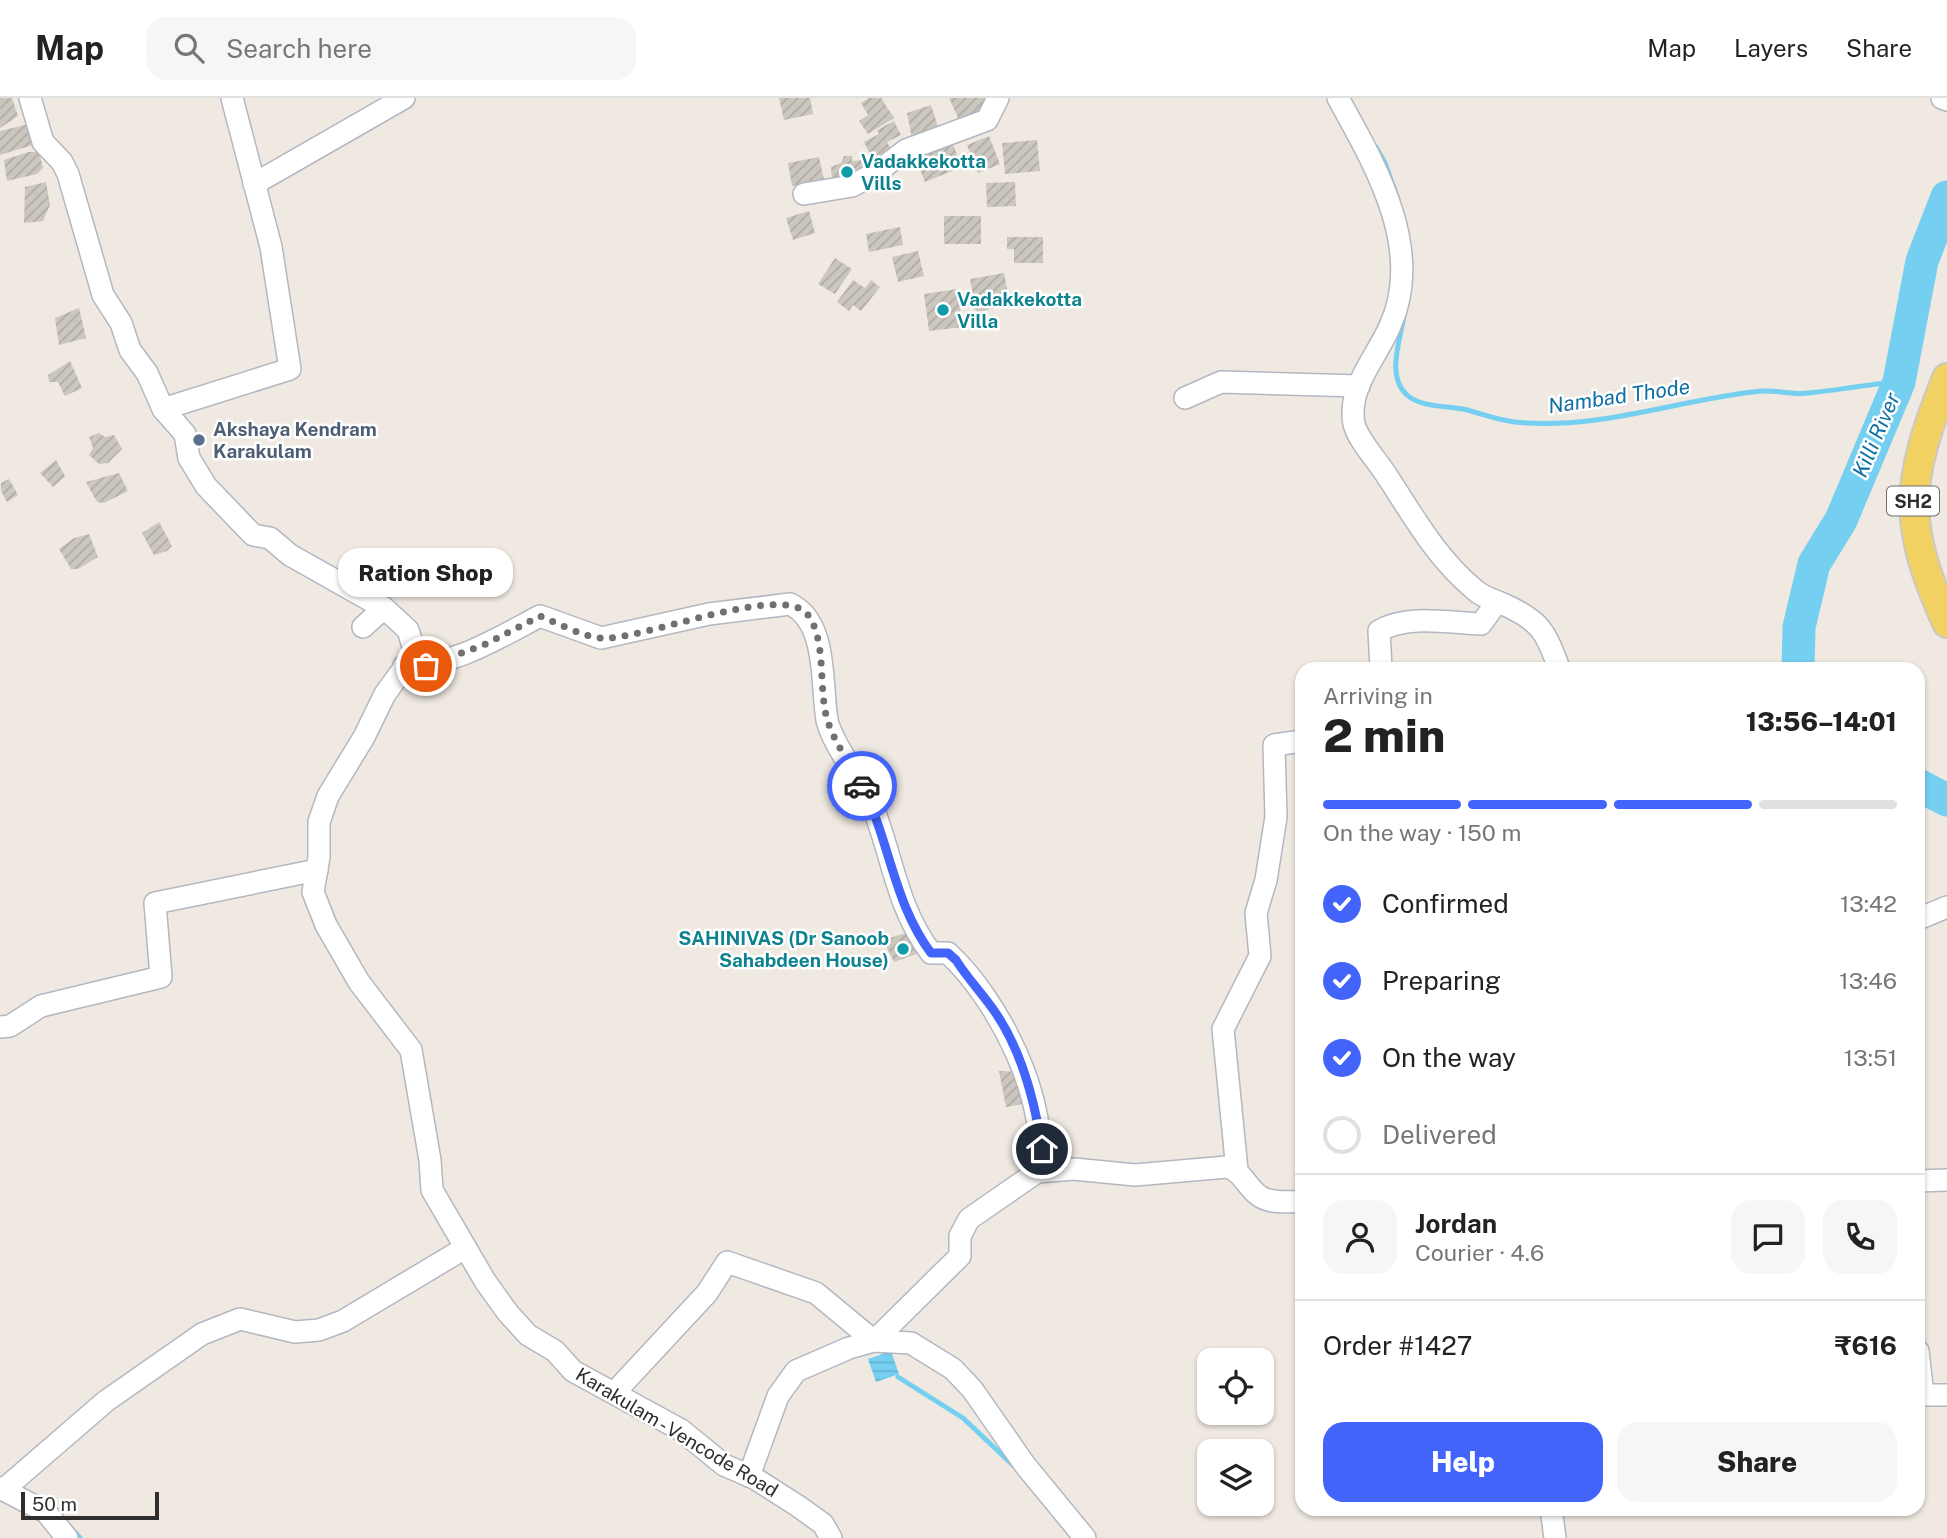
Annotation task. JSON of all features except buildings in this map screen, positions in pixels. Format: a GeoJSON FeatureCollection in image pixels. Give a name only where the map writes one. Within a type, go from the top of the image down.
{"type":"FeatureCollection","features":[{"type":"Feature","properties":{"kind":"main road","name":"SH2"},"geometry":{"type":"LineString","coordinates":[[1947,378],[1917,466],[1913,501],[1914,530],[1921,557],[1947,623]]}},
{"type":"Feature","properties":{"kind":"street","name":"Karakulam - Vencode Road"},"geometry":{"type":"LineString","coordinates":[[30,98],[43,142],[62,162],[68,174],[103,295],[121,323],[130,350],[147,373],[163,410],[185,434],[189,458],[206,486],[253,535],[270,538],[290,555],[384,608],[408,630],[415,653],[404,666],[328,796],[319,822],[317,870],[313,891],[326,925],[359,982],[411,1050],[430,1160],[432,1190],[465,1248],[508,1313],[528,1335],[555,1351],[573,1371],[681,1430],[724,1465],[749,1476],[807,1512],[823,1524],[831,1538]]}},
{"type":"Feature","properties":{"kind":"street"},"geometry":{"type":"LineString","coordinates":[[163,410],[290,369],[271,247],[232,98]]}},
{"type":"Feature","properties":{"kind":"street"},"geometry":{"type":"LineString","coordinates":[[254,184],[404,98]]}},
{"type":"Feature","properties":{"kind":"street"},"geometry":{"type":"LineString","coordinates":[[804,194],[852,186],[877,172],[906,150],[987,120],[998,98]]}},
{"type":"Feature","properties":{"kind":"street"},"geometry":{"type":"LineString","coordinates":[[1338,98],[1368,152],[1388,197],[1400,244],[1402,290],[1390,327],[1370,359],[1359,386],[1354,425],[1420,530],[1468,584],[1537,622],[1556,662]]}},
{"type":"Feature","properties":{"kind":"street"},"geometry":{"type":"LineString","coordinates":[[1185,398],[1221,382],[1359,386]]}},
{"type":"Feature","properties":{"kind":"street"},"geometry":{"type":"LineString","coordinates":[[1381,662],[1379,631],[1387,626],[1414,621],[1481,624],[1497,602]]}},
{"type":"Feature","properties":{"kind":"street"},"geometry":{"type":"LineString","coordinates":[[404,666],[426,666],[486,644],[540,616],[601,638],[755,607],[790,604],[807,614],[816,639],[828,723],[872,806],[908,917],[931,953],[948,953],[973,982],[997,1014],[1020,1061],[1040,1133],[1042,1149],[1037,1172]]}},
{"type":"Feature","properties":{"kind":"street"},"geometry":{"type":"LineString","coordinates":[[363,627],[384,608]]}},
{"type":"Feature","properties":{"kind":"street"},"geometry":{"type":"LineString","coordinates":[[1295,742],[1274,745],[1276,817],[1266,880],[1256,913],[1261,956],[1223,1029],[1237,1170],[1260,1197],[1272,1201],[1295,1202]]}},
{"type":"Feature","properties":{"kind":"street"},"geometry":{"type":"LineString","coordinates":[[0,1027],[10,1026],[41,1006],[160,977],[155,904],[317,870]]}},
{"type":"Feature","properties":{"kind":"street"},"geometry":{"type":"LineString","coordinates":[[1925,916],[1947,907]]}},
{"type":"Feature","properties":{"kind":"street"},"geometry":{"type":"LineString","coordinates":[[874,1341],[960,1256],[960,1236],[969,1219],[1037,1172],[1074,1169],[1135,1175],[1212,1167],[1237,1170]]}},
{"type":"Feature","properties":{"kind":"street"},"geometry":{"type":"LineString","coordinates":[[1925,1181],[1947,1180]]}},
{"type":"Feature","properties":{"kind":"street"},"geometry":{"type":"LineString","coordinates":[[67,1538],[46,1512],[2,1489],[106,1401],[202,1334],[240,1319],[295,1332],[318,1330],[343,1321],[465,1248]]}},
{"type":"Feature","properties":{"kind":"street"},"geometry":{"type":"LineString","coordinates":[[615,1392],[707,1293],[727,1262],[816,1293],[874,1341]]}},
{"type":"Feature","properties":{"kind":"street"},"geometry":{"type":"LineString","coordinates":[[749,1476],[778,1396],[796,1371],[849,1348],[874,1341],[911,1343],[953,1369],[988,1408],[1025,1465],[1085,1538]]}},
{"type":"Feature","properties":{"kind":"street"},"geometry":{"type":"LineString","coordinates":[[1925,1395],[1947,1395]]}},
{"type":"Feature","properties":{"kind":"street"},"geometry":{"type":"LineString","coordinates":[[1552,1516],[1555,1538]]}},
{"type":"Feature","properties":{"kind":"water"},"geometry":{"type":"Polygon","coordinates":[[[891,1351],[899,1374],[876,1382],[868,1359],[891,1351]]]}},
{"type":"Feature","properties":{"kind":"waterway","name":"Nambad Thode"},"geometry":{"type":"LineString","coordinates":[[1376,147],[1398,199]]}},
{"type":"Feature","properties":{"kind":"waterway","name":"Killi River"},"geometry":{"type":"LineString","coordinates":[[1798,662],[1799,627],[1814,564],[1841,520],[1899,382],[1922,261],[1947,197]]}},
{"type":"Feature","properties":{"kind":"waterway","name":"Nambad Thode"},"geometry":{"type":"LineString","coordinates":[[1405,309],[1396,365],[1400,387],[1407,395],[1426,404],[1463,409],[1508,421],[1546,424],[1577,422],[1761,391],[1803,393],[1899,382]]}},
{"type":"Feature","properties":{"kind":"waterway","name":"Killi River"},"geometry":{"type":"LineString","coordinates":[[1925,789],[1947,800]]}},
{"type":"Feature","properties":{"kind":"waterway"},"geometry":{"type":"LineString","coordinates":[[898,1377],[963,1418],[1017,1469]]}},
{"type":"Feature","properties":{"kind":"waterway"},"geometry":{"type":"LineString","coordinates":[[62,1518],[80,1538]]}},
{"type":"Feature","properties":{"kind":"way so far"},"geometry":{"type":"LineString","coordinates":[[426,666],[486,644],[540,616],[601,638],[709,614],[790,604],[807,614],[816,639],[828,723],[862,786]]}},
{"type":"Feature","properties":{"kind":"place","name":"Vadakkekotta Vills"},"geometry":{"type":"Point","coordinates":[847,172]}},
{"type":"Feature","properties":{"kind":"place","name":"Vadakkekotta Villa"},"geometry":{"type":"Point","coordinates":[943,310]}},
{"type":"Feature","properties":{"kind":"place","name":"Akshaya Kendram Karakulam"},"geometry":{"type":"Point","coordinates":[199,440]}},
{"type":"Feature","properties":{"kind":"place","name":"Ration Shop"},"geometry":{"type":"Point","coordinates":[426,666]}},
{"type":"Feature","properties":{"kind":"place","name":"SAHINIVAS (Dr Sanoob Sahabdeen House)"},"geometry":{"type":"Point","coordinates":[903,949]}},
{"type":"Feature","properties":{"kind":"route"},"geometry":{"type":"LineString","coordinates":[[862,786],[872,806],[899,897],[908,917],[931,953],[948,953],[956,960],[997,1014],[1026,1077],[1042,1149]]}}]}
